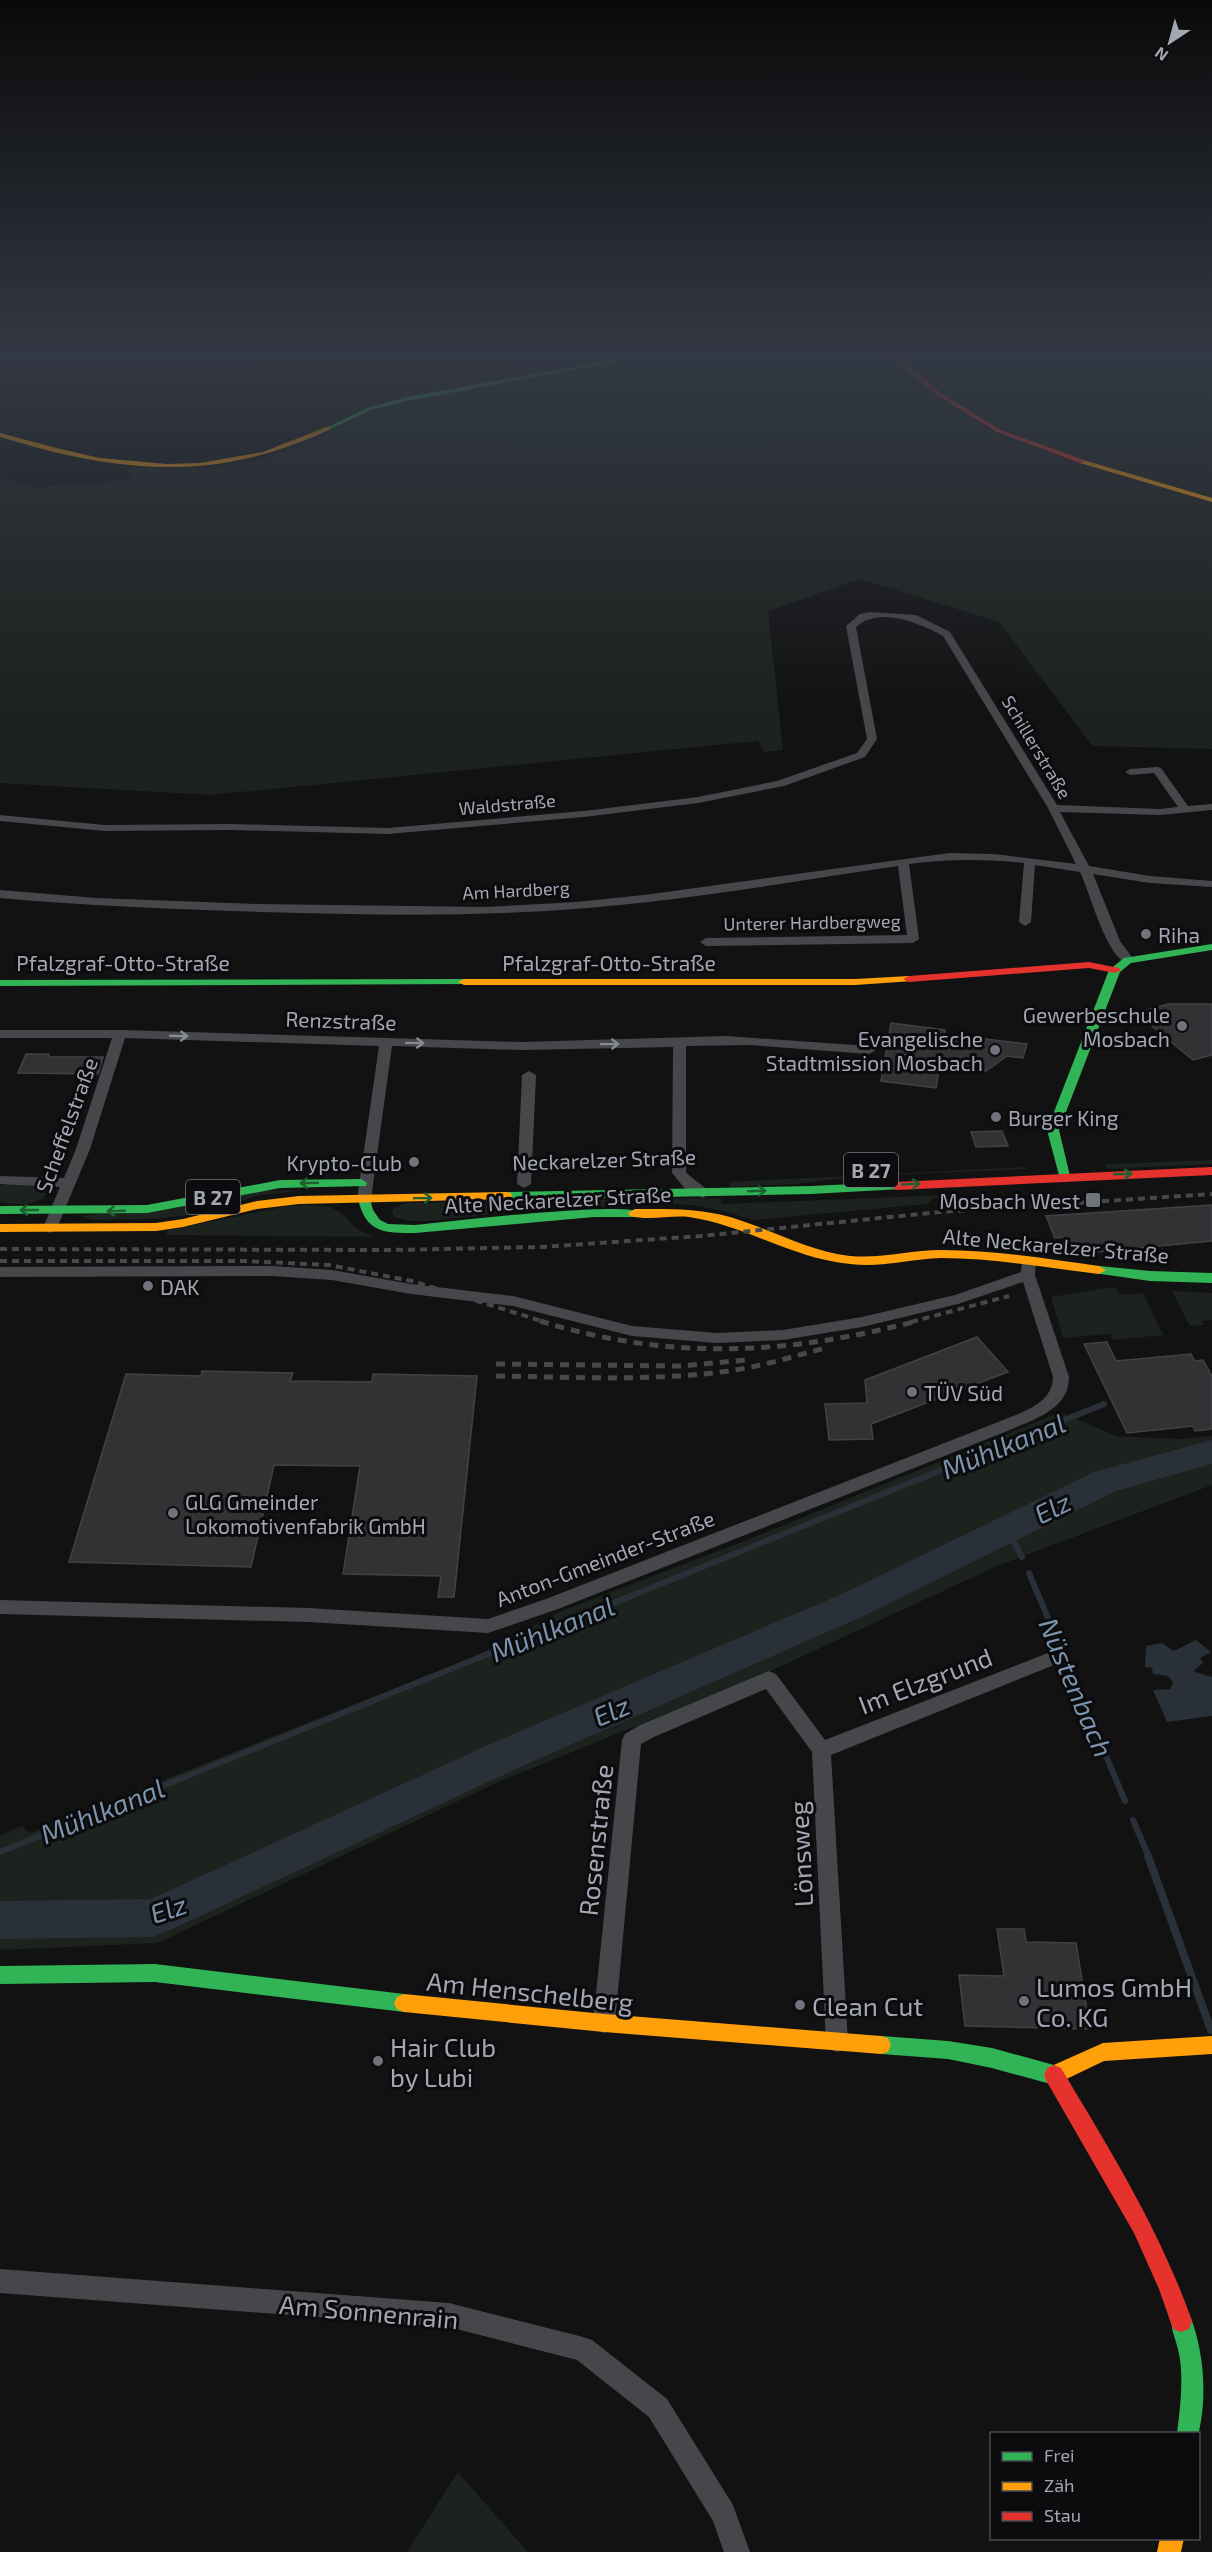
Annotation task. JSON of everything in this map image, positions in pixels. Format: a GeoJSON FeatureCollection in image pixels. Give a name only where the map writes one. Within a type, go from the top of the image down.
{"type":"FeatureCollection","features":[{"type":"Feature","properties":{"kind":"street"},"geometry":{"type":"LineString","coordinates":[[1112,471],[1212,500]]}},
{"type":"Feature","properties":{"kind":"street","name":"Schillerstraße"},"geometry":{"type":"LineString","coordinates":[[863,616],[888,615],[916,618],[947,634],[1053,808],[1084,868],[1114,942],[1128,960]]}},
{"type":"Feature","properties":{"kind":"street","name":"Waldstraße"},"geometry":{"type":"LineString","coordinates":[[0,818],[105,828],[231,827],[388,831],[584,814],[698,800],[780,784],[861,755],[872,739],[851,634],[851,626],[863,616]]}},
{"type":"Feature","properties":{"kind":"street"},"geometry":{"type":"LineString","coordinates":[[1130,772],[1157,770],[1186,811]]}},
{"type":"Feature","properties":{"kind":"street"},"geometry":{"type":"LineString","coordinates":[[1053,808],[1186,811],[1212,807]]}},
{"type":"Feature","properties":{"kind":"street","name":"Am Hardberg"},"geometry":{"type":"LineString","coordinates":[[0,894],[47,899],[434,913],[622,901],[903,862],[965,856],[1212,884]]}},
{"type":"Feature","properties":{"kind":"street","name":"Unterer Hardbergweg"},"geometry":{"type":"LineString","coordinates":[[706,942],[913,939],[903,862]]}},
{"type":"Feature","properties":{"kind":"street"},"geometry":{"type":"LineString","coordinates":[[1025,922],[1030,862]]}},
{"type":"Feature","properties":{"kind":"street"},"geometry":{"type":"LineString","coordinates":[[1064,1176],[1053,1130],[1115,970],[1119,964],[1128,960],[1212,947]]}},
{"type":"Feature","properties":{"kind":"street","name":"Pfalzgraf-Otto-Straße"},"geometry":{"type":"LineString","coordinates":[[0,983],[797,983],[934,978],[1089,964],[1115,970]]}},
{"type":"Feature","properties":{"kind":"street","name":"Renzstraße"},"geometry":{"type":"LineString","coordinates":[[0,1034],[120,1034],[522,1046],[747,1042],[869,1050]]}},
{"type":"Feature","properties":{"kind":"street","name":"Scheffelstraße"},"geometry":{"type":"LineString","coordinates":[[50,1228],[83,1149],[120,1034]]}},
{"type":"Feature","properties":{"kind":"street"},"geometry":{"type":"LineString","coordinates":[[364,1198],[386,1042]]}},
{"type":"Feature","properties":{"kind":"street"},"geometry":{"type":"LineString","coordinates":[[680,1043],[679,1173],[691,1187],[703,1193]]}},
{"type":"Feature","properties":{"kind":"street"},"geometry":{"type":"LineString","coordinates":[[524,1184],[529,1075]]}},
{"type":"Feature","properties":{"kind":"street","name":"B 27"},"geometry":{"type":"LineString","coordinates":[[0,1228],[156,1227],[183,1223],[257,1205],[299,1200],[703,1193],[1212,1171]]}},
{"type":"Feature","properties":{"kind":"street","name":"B 27"},"geometry":{"type":"LineString","coordinates":[[0,1210],[147,1209],[280,1184],[368,1175],[384,1183]]}},
{"type":"Feature","properties":{"kind":"street","name":"Neckarelzer Straße"},"geometry":{"type":"LineString","coordinates":[[440,1183],[524,1184],[702,1178]]}},
{"type":"Feature","properties":{"kind":"street"},"geometry":{"type":"LineString","coordinates":[[0,1179],[69,1183]]}},
{"type":"Feature","properties":{"kind":"street","name":"Alte Neckarelzer Straße"},"geometry":{"type":"LineString","coordinates":[[364,1198],[367,1216],[379,1226],[388,1228],[415,1229],[537,1217],[665,1211],[707,1215],[801,1250],[849,1260],[873,1261],[938,1254],[979,1255],[1028,1268],[1212,1278]]}},
{"type":"Feature","properties":{"kind":"street"},"geometry":{"type":"LineString","coordinates":[[0,1272],[157,1270],[321,1274],[411,1289],[513,1301],[632,1331],[717,1338],[783,1335],[862,1322],[958,1299],[1028,1268]]}},
{"type":"Feature","properties":{"kind":"street","name":"Anton-Gmeinder-Straße"},"geometry":{"type":"LineString","coordinates":[[0,1607],[309,1616],[488,1626],[552,1604],[999,1428],[1043,1408],[1054,1400],[1061,1389],[1061,1377],[1028,1268]]}},
{"type":"Feature","properties":{"kind":"street","name":"Im Elzgrund"},"geometry":{"type":"LineString","coordinates":[[821,1749],[1048,1660]]}},
{"type":"Feature","properties":{"kind":"street","name":"Rosenstraße"},"geometry":{"type":"LineString","coordinates":[[604,2023],[632,1740],[647,1731],[769,1679],[821,1749]]}},
{"type":"Feature","properties":{"kind":"street","name":"Lönsweg"},"geometry":{"type":"LineString","coordinates":[[821,1749],[837,2042]]}},
{"type":"Feature","properties":{"kind":"street","name":"Am Henschelberg"},"geometry":{"type":"LineString","coordinates":[[0,1975],[155,1973],[429,2006],[604,2023],[948,2050],[992,2058],[1054,2075]]}},
{"type":"Feature","properties":{"kind":"street"},"geometry":{"type":"LineString","coordinates":[[1188,2432],[1191,2410],[1191,2356],[1172,2292],[1139,2224],[1054,2075],[1103,2052],[1212,2045]]}},
{"type":"Feature","properties":{"kind":"street","name":"Am Sonnenrain"},"geometry":{"type":"LineString","coordinates":[[0,2281],[448,2315],[583,2349],[658,2408],[724,2514],[737,2552]]}},
{"type":"Feature","properties":{"kind":"shaded area"},"geometry":{"type":"Polygon","coordinates":[[[128,471],[1212,471],[1212,749],[1092,746],[999,622],[860,579],[768,611],[783,750],[763,752],[758,741],[210,795],[0,783],[0,478],[35,487],[132,480],[128,471]]]}},
{"type":"Feature","properties":{"kind":"shaded area"},"geometry":{"type":"Polygon","coordinates":[[[1212,1160],[1212,1164],[1107,1169],[1105,1164],[1212,1160]]]}},
{"type":"Feature","properties":{"kind":"shaded area"},"geometry":{"type":"Polygon","coordinates":[[[1026,1167],[1027,1169],[863,1176],[795,1184],[731,1187],[729,1182],[1026,1167]]]}},
{"type":"Feature","properties":{"kind":"shaded area"},"geometry":{"type":"Polygon","coordinates":[[[11,1182],[46,1187],[48,1191],[33,1203],[0,1202],[0,1185],[11,1182]]]}},
{"type":"Feature","properties":{"kind":"shaded area"},"geometry":{"type":"Polygon","coordinates":[[[307,1190],[260,1195],[187,1215],[155,1219],[94,1220],[80,1216],[260,1191],[307,1190]]]}},
{"type":"Feature","properties":{"kind":"shaded area"},"geometry":{"type":"Polygon","coordinates":[[[947,1195],[956,1199],[934,1198],[927,1204],[753,1220],[693,1205],[665,1204],[529,1210],[428,1221],[411,1221],[394,1217],[392,1212],[394,1208],[407,1203],[720,1198],[722,1204],[947,1195]]]}},
{"type":"Feature","properties":{"kind":"shaded area"},"geometry":{"type":"Polygon","coordinates":[[[313,1205],[331,1208],[372,1237],[166,1235],[168,1230],[288,1206],[313,1205]]]}},
{"type":"Feature","properties":{"kind":"shaded area"},"geometry":{"type":"Polygon","coordinates":[[[1117,1288],[1120,1295],[1143,1293],[1163,1335],[1113,1340],[1110,1334],[1063,1338],[1051,1297],[1117,1288]]]}},
{"type":"Feature","properties":{"kind":"shaded area"},"geometry":{"type":"Polygon","coordinates":[[[1172,1291],[1212,1293],[1212,1320],[1202,1321],[1203,1325],[1190,1326],[1172,1291]]]}},
{"type":"Feature","properties":{"kind":"shaded area"},"geometry":{"type":"Polygon","coordinates":[[[1061,1412],[1116,1436],[1178,1439],[1212,1436],[1212,1485],[997,1566],[764,1674],[498,1782],[158,1943],[0,1950],[0,1835],[22,1826],[30,1833],[476,1656],[562,1611],[757,1536],[1061,1412]]]}},
{"type":"Feature","properties":{"kind":"shaded area"},"geometry":{"type":"Polygon","coordinates":[[[1196,1640],[1211,1652],[1200,1658],[1203,1663],[1193,1671],[1212,1677],[1212,1716],[1167,1722],[1153,1690],[1170,1689],[1173,1682],[1168,1676],[1153,1674],[1152,1668],[1145,1667],[1146,1646],[1162,1643],[1174,1651],[1196,1640]]]}},
{"type":"Feature","properties":{"kind":"shaded area"},"geometry":{"type":"Polygon","coordinates":[[[458,2472],[528,2552],[407,2552],[458,2472]]]}},
{"type":"Feature","properties":{"kind":"building","name":"Gewerbeschule Mosbach"},"geometry":{"type":"Polygon","coordinates":[[[1168,1004],[1212,1004],[1212,1055],[1193,1060],[1136,1013],[1168,1004]]]}},
{"type":"Feature","properties":{"kind":"building"},"geometry":{"type":"Polygon","coordinates":[[[891,1023],[945,1030],[945,1034],[1027,1044],[1023,1058],[1007,1056],[986,1071],[940,1064],[936,1088],[881,1081],[891,1023]]]}},
{"type":"Feature","properties":{"kind":"building"},"geometry":{"type":"Polygon","coordinates":[[[26,1054],[49,1054],[48,1057],[103,1057],[98,1074],[18,1073],[26,1054]]]}},
{"type":"Feature","properties":{"kind":"building"},"geometry":{"type":"Polygon","coordinates":[[[1002,1131],[1008,1146],[976,1147],[971,1132],[1002,1131]]]}},
{"type":"Feature","properties":{"kind":"building"},"geometry":{"type":"Polygon","coordinates":[[[1212,1205],[1212,1241],[1075,1254],[1068,1237],[1055,1238],[1046,1216],[1212,1205]]]}},
{"type":"Feature","properties":{"kind":"building","name":"TÜV Süd"},"geometry":{"type":"Polygon","coordinates":[[[977,1337],[1008,1372],[871,1424],[873,1439],[829,1440],[825,1404],[867,1403],[865,1380],[977,1337]]]}},
{"type":"Feature","properties":{"kind":"building"},"geometry":{"type":"Polygon","coordinates":[[[1107,1342],[1116,1361],[1191,1354],[1195,1361],[1203,1360],[1212,1376],[1212,1429],[1195,1431],[1193,1426],[1127,1433],[1084,1344],[1107,1342]]]}},
{"type":"Feature","properties":{"kind":"building"},"geometry":{"type":"Polygon","coordinates":[[[202,1371],[293,1373],[290,1381],[372,1382],[373,1374],[477,1376],[454,1597],[438,1597],[441,1576],[343,1574],[360,1466],[274,1465],[251,1567],[69,1562],[126,1374],[201,1376],[202,1371]]]}},
{"type":"Feature","properties":{"kind":"building","name":"Lumos GmbH Co. KG"},"geometry":{"type":"Polygon","coordinates":[[[997,1929],[1024,1929],[1026,1942],[1076,1943],[1090,2029],[965,2026],[959,1975],[1004,1976],[997,1929]]]}},
{"type":"Feature","properties":{"kind":"waterway","name":"Mühlkanal"},"geometry":{"type":"LineString","coordinates":[[0,1852],[1104,1404]]}},
{"type":"Feature","properties":{"kind":"waterway","name":"Elz"},"geometry":{"type":"LineString","coordinates":[[0,1920],[153,1918],[513,1752],[855,1604],[1106,1481],[1212,1452]]}},
{"type":"Feature","properties":{"kind":"waterway","name":"Nüstenbach"},"geometry":{"type":"LineString","coordinates":[[1008,1531],[1022,1557]]}},
{"type":"Feature","properties":{"kind":"waterway","name":"Nüstenbach"},"geometry":{"type":"LineString","coordinates":[[1029,1573],[1125,1801]]}},
{"type":"Feature","properties":{"kind":"waterway","name":"Nüstenbach"},"geometry":{"type":"LineString","coordinates":[[1133,1820],[1149,1857]]}},
{"type":"Feature","properties":{"kind":"waterway","name":"Nüstenbach"},"geometry":{"type":"LineString","coordinates":[[1148,1856],[1211,2030]]}},
{"type":"Feature","properties":{"kind":"railway"},"geometry":{"type":"LineString","coordinates":[[0,1249],[389,1250],[542,1247],[701,1236],[940,1212],[1212,1194]]}},
{"type":"Feature","properties":{"kind":"railway"},"geometry":{"type":"LineString","coordinates":[[0,1261],[244,1261],[329,1265],[412,1281],[545,1322]]}},
{"type":"Feature","properties":{"kind":"railway"},"geometry":{"type":"LineString","coordinates":[[911,1322],[1009,1296]]}},
{"type":"Feature","properties":{"kind":"railway"},"geometry":{"type":"LineString","coordinates":[[540,1321],[588,1334],[635,1343],[682,1348],[728,1349],[822,1341],[917,1321]]}},
{"type":"Feature","properties":{"kind":"railway"},"geometry":{"type":"LineString","coordinates":[[496,1376],[616,1378],[705,1374],[758,1366],[825,1348]]}},
{"type":"Feature","properties":{"kind":"railway"},"geometry":{"type":"LineString","coordinates":[[496,1364],[682,1366],[746,1360]]}},
{"type":"Feature","properties":{"kind":"traffic: fast"},"geometry":{"type":"LineString","coordinates":[[1064,1176],[1053,1130],[1115,970],[1128,960],[1212,947]]}},
{"type":"Feature","properties":{"kind":"traffic: fast"},"geometry":{"type":"LineString","coordinates":[[0,983],[464,982]]}},
{"type":"Feature","properties":{"kind":"traffic: fast"},"geometry":{"type":"LineString","coordinates":[[0,1210],[147,1209],[280,1184],[361,1183]]}},
{"type":"Feature","properties":{"kind":"traffic: fast"},"geometry":{"type":"LineString","coordinates":[[506,1196],[811,1190],[896,1186]]}},
{"type":"Feature","properties":{"kind":"traffic: fast"},"geometry":{"type":"LineString","coordinates":[[364,1199],[370,1217],[375,1223],[396,1229],[594,1213],[635,1213]]}},
{"type":"Feature","properties":{"kind":"traffic: fast"},"geometry":{"type":"LineString","coordinates":[[1099,1270],[1150,1276],[1212,1278]]}},
{"type":"Feature","properties":{"kind":"traffic: fast"},"geometry":{"type":"LineString","coordinates":[[0,1975],[155,1973],[404,2003]]}},
{"type":"Feature","properties":{"kind":"traffic: fast"},"geometry":{"type":"LineString","coordinates":[[881,2045],[948,2050],[992,2058],[1054,2075]]}},
{"type":"Feature","properties":{"kind":"traffic: fast"},"geometry":{"type":"LineString","coordinates":[[1181,2321],[1191,2356],[1191,2410],[1188,2432]]}},
{"type":"Feature","properties":{"kind":"traffic: slow"},"geometry":{"type":"LineString","coordinates":[[1116,471],[1212,500]]}},
{"type":"Feature","properties":{"kind":"traffic: slow"},"geometry":{"type":"LineString","coordinates":[[464,982],[855,982],[909,979]]}},
{"type":"Feature","properties":{"kind":"traffic: slow"},"geometry":{"type":"LineString","coordinates":[[0,1228],[156,1227],[183,1223],[257,1205],[299,1200],[506,1196]]}},
{"type":"Feature","properties":{"kind":"traffic: slow"},"geometry":{"type":"LineString","coordinates":[[635,1213],[688,1213],[727,1221],[801,1250],[849,1260],[873,1261],[938,1254],[979,1255],[1099,1270]]}},
{"type":"Feature","properties":{"kind":"traffic: slow"},"geometry":{"type":"LineString","coordinates":[[404,2003],[604,2023],[881,2045]]}},
{"type":"Feature","properties":{"kind":"traffic: slow"},"geometry":{"type":"LineString","coordinates":[[1054,2075],[1103,2052],[1212,2045]]}},
{"type":"Feature","properties":{"kind":"traffic: slow"},"geometry":{"type":"LineString","coordinates":[[1169,2552],[1172,2540]]}},
{"type":"Feature","properties":{"kind":"traffic: jam"},"geometry":{"type":"LineString","coordinates":[[909,979],[1089,965],[1115,970]]}},
{"type":"Feature","properties":{"kind":"traffic: jam"},"geometry":{"type":"LineString","coordinates":[[896,1186],[1212,1171]]}},
{"type":"Feature","properties":{"kind":"traffic: jam"},"geometry":{"type":"LineString","coordinates":[[1054,2075],[1125,2195],[1157,2257],[1181,2321]]}},
{"type":"Feature","properties":{"kind":"place","name":"Riha"},"geometry":{"type":"Point","coordinates":[1146,934]}},
{"type":"Feature","properties":{"kind":"place","name":"Gewerbeschule Mosbach"},"geometry":{"type":"Point","coordinates":[1182,1026]}},
{"type":"Feature","properties":{"kind":"place","name":"Evangelische Stadtmission Mosbach"},"geometry":{"type":"Point","coordinates":[995,1050]}},
{"type":"Feature","properties":{"kind":"place","name":"Burger King"},"geometry":{"type":"Point","coordinates":[996,1117]}},
{"type":"Feature","properties":{"kind":"place","name":"Krypto-Club"},"geometry":{"type":"Point","coordinates":[414,1162]}},
{"type":"Feature","properties":{"kind":"place","name":"Mosbach West"},"geometry":{"type":"Point","coordinates":[1093,1200]}},
{"type":"Feature","properties":{"kind":"place","name":"DAK"},"geometry":{"type":"Point","coordinates":[148,1286]}},
{"type":"Feature","properties":{"kind":"place","name":"TÜV Süd"},"geometry":{"type":"Point","coordinates":[912,1392]}},
{"type":"Feature","properties":{"kind":"place","name":"GLG Gmeinder Lokomotivenfabrik GmbH"},"geometry":{"type":"Point","coordinates":[173,1513]}},
{"type":"Feature","properties":{"kind":"place","name":"Lumos GmbH Co. KG"},"geometry":{"type":"Point","coordinates":[1024,2001]}},
{"type":"Feature","properties":{"kind":"place","name":"Clean Cut"},"geometry":{"type":"Point","coordinates":[800,2005]}},
{"type":"Feature","properties":{"kind":"place","name":"Hair Club by Lubi"},"geometry":{"type":"Point","coordinates":[378,2061]}}]}
